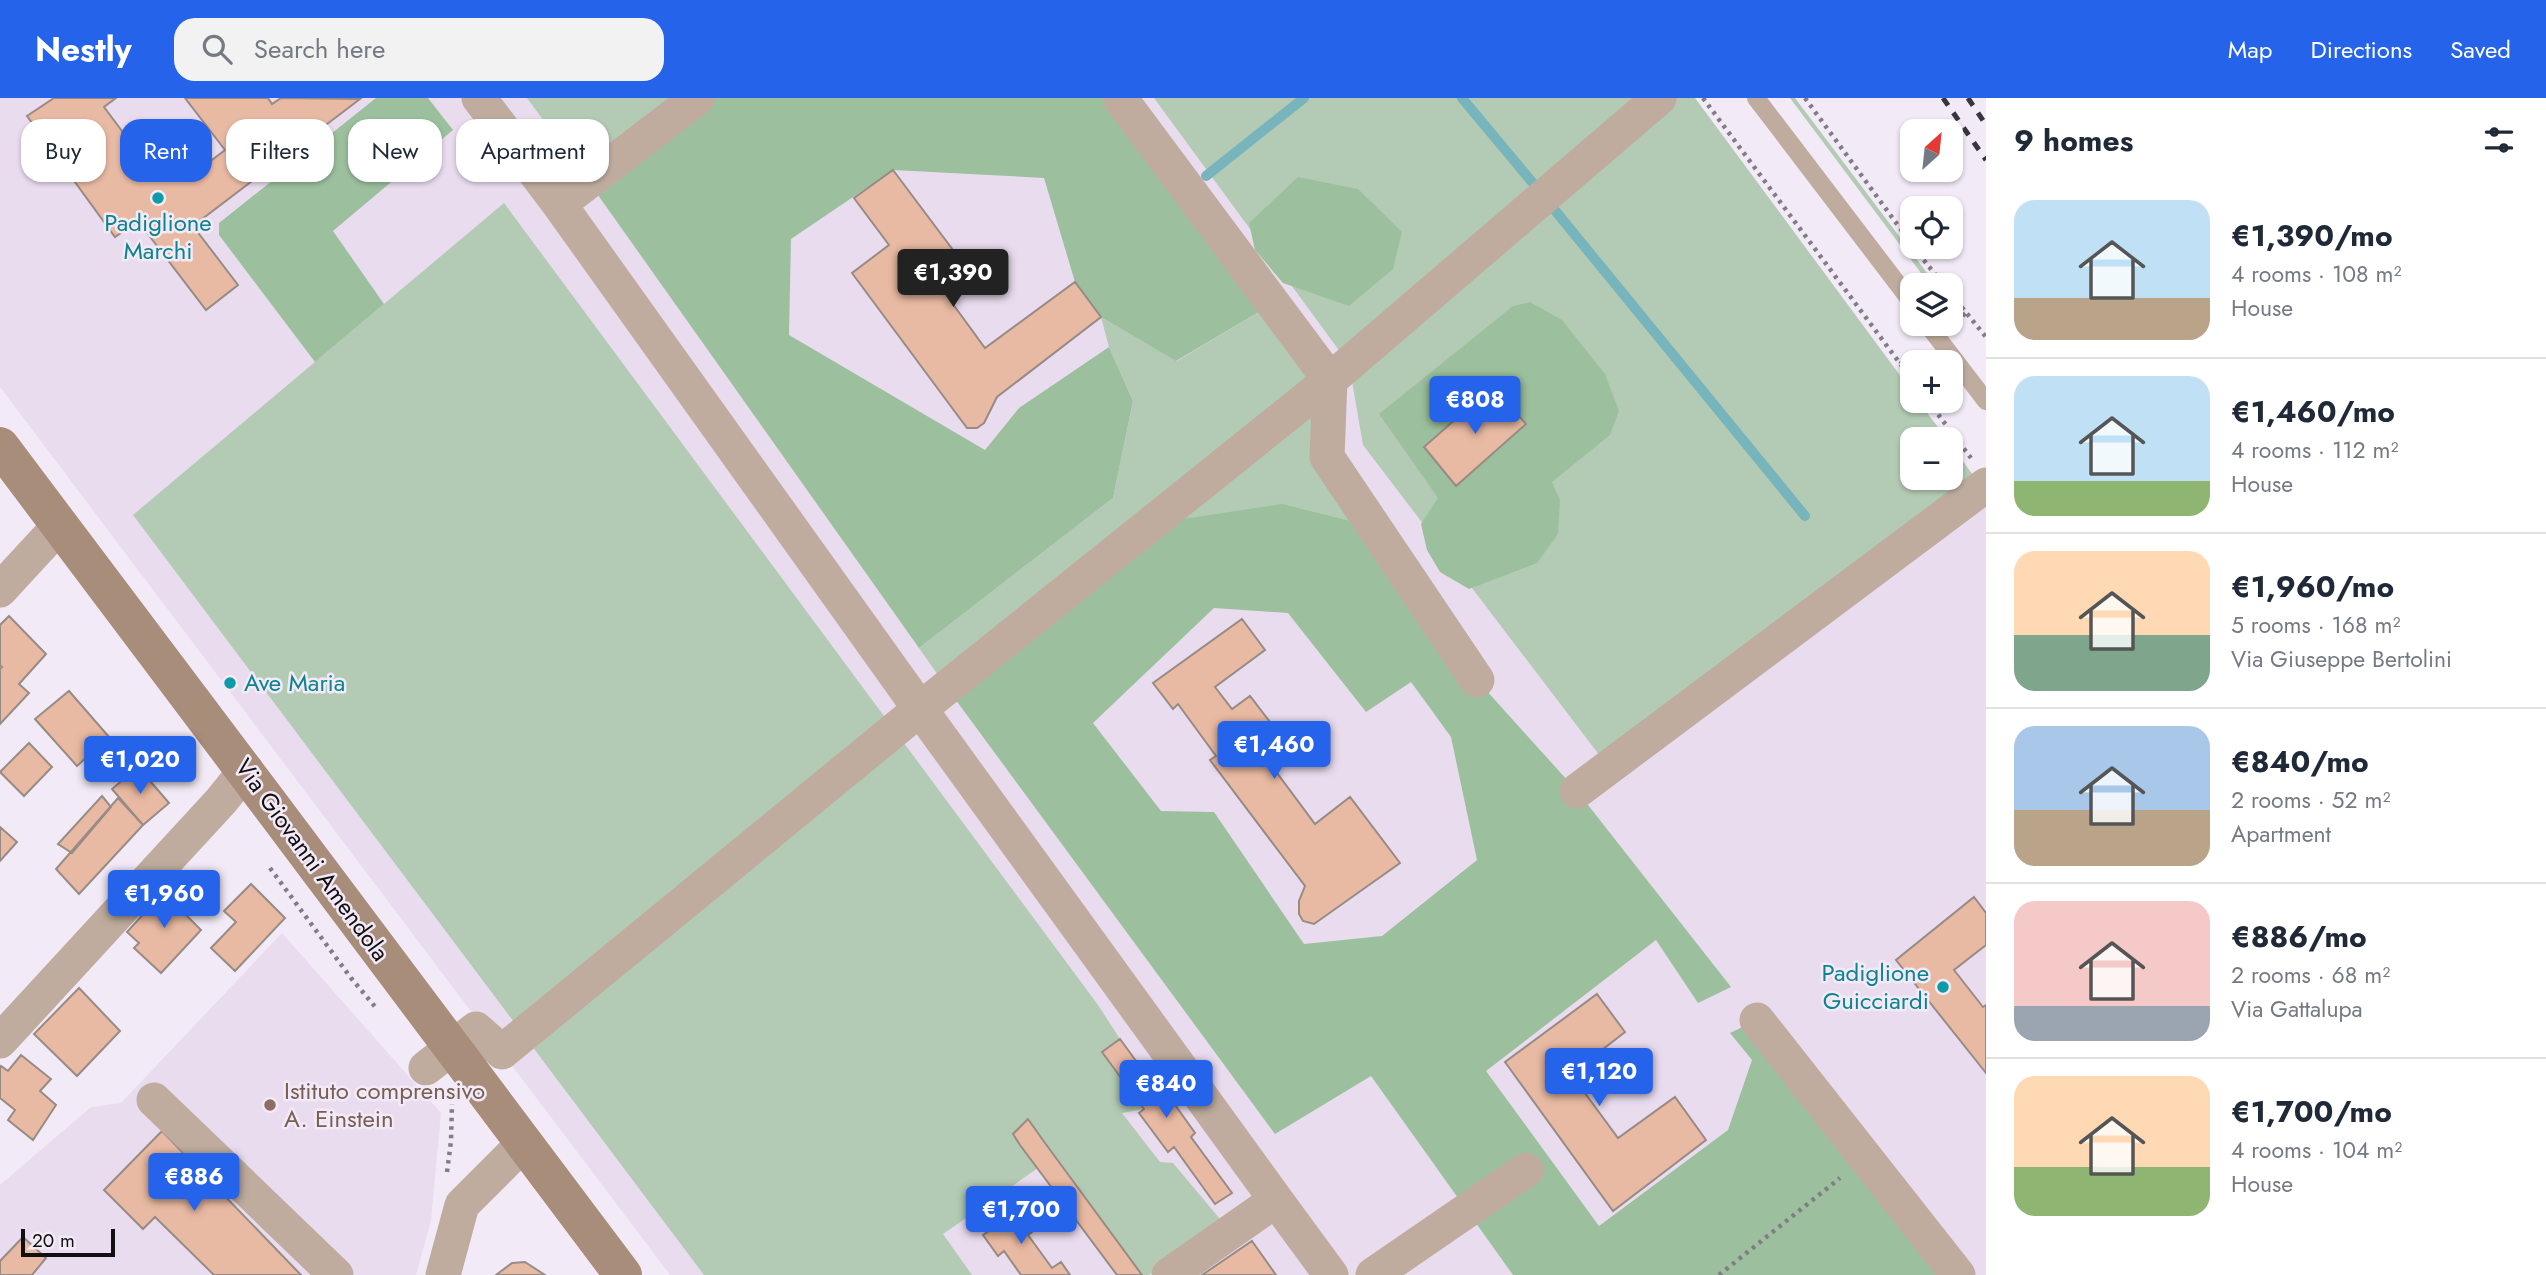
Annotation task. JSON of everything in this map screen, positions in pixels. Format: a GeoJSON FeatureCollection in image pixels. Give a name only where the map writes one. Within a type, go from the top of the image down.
{"type":"FeatureCollection","features":[{"type":"Feature","properties":{"kind":"main road","name":"Via Giovanni Amendola"},"geometry":{"type":"LineString","coordinates":[[0,446],[246,770],[309,859],[439,1058],[523,1144],[622,1275]]}},
{"type":"Feature","properties":{"kind":"street"},"geometry":{"type":"LineString","coordinates":[[479,98],[559,204],[920,709],[1331,1275]]}},
{"type":"Feature","properties":{"kind":"street"},"geometry":{"type":"LineString","coordinates":[[559,204],[696,98]]}},
{"type":"Feature","properties":{"kind":"street"},"geometry":{"type":"LineString","coordinates":[[1120,98],[1330,380],[1327,457],[1476,680]]}},
{"type":"Feature","properties":{"kind":"street"},"geometry":{"type":"LineString","coordinates":[[439,1058],[476,1029],[502,1052],[920,709],[1330,380],[1659,98]]}},
{"type":"Feature","properties":{"kind":"street"},"geometry":{"type":"LineString","coordinates":[[1577,791],[1982,476]]}},
{"type":"Feature","properties":{"kind":"street"},"geometry":{"type":"LineString","coordinates":[[0,590],[59,526]]}},
{"type":"Feature","properties":{"kind":"street"},"geometry":{"type":"LineString","coordinates":[[0,1041],[221,801],[246,770]]}},
{"type":"Feature","properties":{"kind":"street"},"geometry":{"type":"LineString","coordinates":[[1757,1020],[1958,1275]]}},
{"type":"Feature","properties":{"kind":"street"},"geometry":{"type":"LineString","coordinates":[[154,1100],[336,1275]]}},
{"type":"Feature","properties":{"kind":"street"},"geometry":{"type":"LineString","coordinates":[[443,1275],[462,1205],[523,1144]]}},
{"type":"Feature","properties":{"kind":"street"},"geometry":{"type":"LineString","coordinates":[[1373,1275],[1526,1170]]}},
{"type":"Feature","properties":{"kind":"street"},"geometry":{"type":"LineString","coordinates":[[1169,1275],[1276,1200]]}},
{"type":"Feature","properties":{"kind":"lane"},"geometry":{"type":"LineString","coordinates":[[1755,98],[1900,287]]}},
{"type":"Feature","properties":{"kind":"lane"},"geometry":{"type":"LineString","coordinates":[[1936,336],[1986,401]]}},
{"type":"Feature","properties":{"kind":"path"},"geometry":{"type":"LineString","coordinates":[[1703,98],[1900,363]]}},
{"type":"Feature","properties":{"kind":"path"},"geometry":{"type":"LineString","coordinates":[[1805,98],[1900,228]]}},
{"type":"Feature","properties":{"kind":"path"},"geometry":{"type":"LineString","coordinates":[[1923,259],[1934,273]]}},
{"type":"Feature","properties":{"kind":"path"},"geometry":{"type":"LineString","coordinates":[[1963,309],[1986,337]]}},
{"type":"Feature","properties":{"kind":"path"},"geometry":{"type":"LineString","coordinates":[[1963,316],[1966,313]]}},
{"type":"Feature","properties":{"kind":"path"},"geometry":{"type":"LineString","coordinates":[[1937,413],[1982,476]]}},
{"type":"Feature","properties":{"kind":"path"},"geometry":{"type":"LineString","coordinates":[[1719,1275],[1865,1157]]}},
{"type":"Feature","properties":{"kind":"shaded area"},"geometry":{"type":"Polygon","coordinates":[[[0,98],[1695,98],[1900,375],[1900,413],[1927,413],[1938,427],[1900,427],[1900,490],[1963,490],[1963,461],[1986,493],[1986,1275],[670,1275],[0,387],[0,98]]]}},
{"type":"Feature","properties":{"kind":"shaded area","name":"Istituto comprensivo A. Einstein"},"geometry":{"type":"Polygon","coordinates":[[[282,933],[441,1113],[431,1221],[416,1275],[0,1275],[0,1185],[91,1107],[121,1103],[282,933]]]}},
{"type":"Feature","properties":{"kind":"green space"},"geometry":{"type":"Polygon","coordinates":[[[376,98],[428,98],[453,130],[442,139],[442,119],[350,119],[376,98]]]}},
{"type":"Feature","properties":{"kind":"green space"},"geometry":{"type":"Polygon","coordinates":[[[527,98],[697,98],[609,165],[609,119],[542,119],[527,98]]]}},
{"type":"Feature","properties":{"kind":"green space"},"geometry":{"type":"Polygon","coordinates":[[[697,98],[1120,98],[1274,303],[1176,361],[1101,317],[1075,282],[1044,178],[893,170],[791,239],[789,335],[985,450],[1019,408],[1109,347],[1133,401],[1113,498],[919,648],[589,182],[609,182],[609,165],[697,98]]]}},
{"type":"Feature","properties":{"kind":"green space"},"geometry":{"type":"Polygon","coordinates":[[[1154,98],[1695,98],[1900,375],[1900,413],[1927,413],[1938,427],[1900,427],[1900,490],[1959,490],[1600,756],[1363,445],[1349,364],[1154,98]]]}},
{"type":"Feature","properties":{"kind":"green space"},"geometry":{"type":"Polygon","coordinates":[[[1790,98],[1795,98],[1900,237],[1900,245],[1790,98]]]}},
{"type":"Feature","properties":{"kind":"green space"},"geometry":{"type":"Polygon","coordinates":[[[348,120],[348,182],[391,182],[333,231],[384,304],[315,362],[219,235],[219,223],[270,182],[334,182],[334,131],[348,120]]]}},
{"type":"Feature","properties":{"kind":"green space"},"geometry":{"type":"Polygon","coordinates":[[[1298,177],[1358,189],[1402,232],[1393,269],[1349,306],[1283,283],[1255,250],[1249,223],[1298,177]]]}},
{"type":"Feature","properties":{"kind":"green space"},"geometry":{"type":"Polygon","coordinates":[[[504,203],[1098,1005],[1120,1039],[1102,1052],[1144,1109],[1122,1113],[1160,1162],[1173,1163],[1220,1219],[1149,1275],[1142,1275],[1028,1120],[1013,1134],[1038,1168],[943,1234],[972,1275],[704,1275],[133,515],[504,203]]]}},
{"type":"Feature","properties":{"kind":"green space"},"geometry":{"type":"Polygon","coordinates":[[[1911,259],[1916,259],[1927,273],[1921,273],[1911,259]]]}},
{"type":"Feature","properties":{"kind":"green space"},"geometry":{"type":"Polygon","coordinates":[[[1530,302],[1562,320],[1605,374],[1619,411],[1610,435],[1552,482],[1560,500],[1558,534],[1537,563],[1469,589],[1440,572],[1427,550],[1421,524],[1438,498],[1379,414],[1513,306],[1530,302]],[[1493,386],[1424,447],[1526,424],[1493,386]]]}},
{"type":"Feature","properties":{"kind":"green space"},"geometry":{"type":"Polygon","coordinates":[[[1274,303],[1330,380],[1350,521],[947,688],[919,648],[1113,498],[1133,401],[1109,347],[1101,317],[1177,361],[1274,303]]]}},
{"type":"Feature","properties":{"kind":"green space"},"geometry":{"type":"Polygon","coordinates":[[[1963,462],[1975,478],[1963,487],[1963,462]]]}},
{"type":"Feature","properties":{"kind":"green space"},"geometry":{"type":"Polygon","coordinates":[[[1282,504],[1350,521],[1477,680],[1577,791],[1731,987],[1698,1003],[1656,940],[1486,1071],[1599,1226],[1728,1130],[1752,1060],[1730,1033],[1757,1020],[1958,1275],[1513,1275],[1371,1076],[1275,1134],[947,688],[1150,524],[1282,504]],[[1214,608],[1093,723],[1161,811],[1214,812],[1304,944],[1382,936],[1477,860],[1451,737],[1411,682],[1366,712],[1288,613],[1214,608]]]}},
{"type":"Feature","properties":{"kind":"building","name":"Padiglione Marchi"},"geometry":{"type":"Polygon","coordinates":[[[54,98],[116,98],[104,107],[120,128],[120,182],[212,182],[212,160],[225,150],[212,133],[212,119],[201,119],[185,98],[268,98],[272,104],[281,98],[360,99],[334,119],[226,119],[226,182],[251,182],[193,226],[238,285],[206,310],[138,221],[115,237],[75,182],[106,182],[106,119],[29,119],[27,116],[54,98]]]}},
{"type":"Feature","properties":{"kind":"building"},"geometry":{"type":"Polygon","coordinates":[[[893,170],[965,266],[939,285],[985,348],[1075,282],[1101,317],[997,397],[984,423],[977,428],[967,428],[852,273],[889,245],[854,198],[893,170]]]}},
{"type":"Feature","properties":{"kind":"building"},"geometry":{"type":"Polygon","coordinates":[[[1493,386],[1526,424],[1456,486],[1424,447],[1493,386]]]}},
{"type":"Feature","properties":{"kind":"building"},"geometry":{"type":"Polygon","coordinates":[[[9,616],[46,654],[19,684],[29,693],[0,724],[0,625],[9,616]]]}},
{"type":"Feature","properties":{"kind":"building"},"geometry":{"type":"Polygon","coordinates":[[[1242,619],[1265,650],[1215,687],[1232,709],[1250,696],[1277,731],[1257,746],[1315,824],[1350,797],[1400,863],[1314,924],[1303,921],[1299,914],[1299,901],[1305,886],[1210,760],[1216,756],[1178,704],[1173,709],[1153,683],[1242,619]]]}},
{"type":"Feature","properties":{"kind":"building"},"geometry":{"type":"Polygon","coordinates":[[[69,691],[109,737],[77,766],[35,719],[69,691]]]}},
{"type":"Feature","properties":{"kind":"building"},"geometry":{"type":"Polygon","coordinates":[[[29,743],[52,767],[24,796],[0,772],[29,743]]]}},
{"type":"Feature","properties":{"kind":"building"},"geometry":{"type":"Polygon","coordinates":[[[138,767],[169,803],[143,825],[112,789],[138,767]]]}},
{"type":"Feature","properties":{"kind":"building"},"geometry":{"type":"Polygon","coordinates":[[[102,796],[111,807],[72,853],[58,844],[102,796]]]}},
{"type":"Feature","properties":{"kind":"building"},"geometry":{"type":"Polygon","coordinates":[[[118,798],[143,825],[79,894],[56,869],[118,798]]]}},
{"type":"Feature","properties":{"kind":"building"},"geometry":{"type":"Polygon","coordinates":[[[0,827],[17,842],[0,861],[0,827]]]}},
{"type":"Feature","properties":{"kind":"building"},"geometry":{"type":"Polygon","coordinates":[[[251,884],[285,918],[235,971],[211,948],[236,922],[224,911],[251,884]]]}},
{"type":"Feature","properties":{"kind":"building"},"geometry":{"type":"Polygon","coordinates":[[[169,886],[188,904],[182,911],[201,930],[161,973],[134,948],[139,943],[127,932],[169,886]]]}},
{"type":"Feature","properties":{"kind":"building","name":"Padiglione Guicciardi"},"geometry":{"type":"Polygon","coordinates":[[[1974,897],[1986,913],[1986,945],[1954,970],[1983,1007],[1986,1005],[1986,1073],[1896,960],[1974,897]]]}},
{"type":"Feature","properties":{"kind":"building"},"geometry":{"type":"Polygon","coordinates":[[[79,988],[120,1031],[77,1076],[34,1034],[79,988]]]}},
{"type":"Feature","properties":{"kind":"building"},"geometry":{"type":"Polygon","coordinates":[[[1597,994],[1625,1032],[1571,1074],[1618,1138],[1675,1097],[1706,1140],[1613,1211],[1505,1062],[1597,994]]]}},
{"type":"Feature","properties":{"kind":"building"},"geometry":{"type":"Polygon","coordinates":[[[1120,1039],[1158,1091],[1163,1088],[1195,1133],[1191,1137],[1232,1193],[1215,1204],[1174,1147],[1168,1152],[1139,1113],[1144,1109],[1102,1052],[1120,1039]]]}},
{"type":"Feature","properties":{"kind":"building"},"geometry":{"type":"Polygon","coordinates":[[[21,1055],[51,1079],[40,1091],[56,1105],[33,1140],[8,1120],[15,1110],[0,1098],[0,1068],[1,1066],[8,1071],[21,1055]]]}},
{"type":"Feature","properties":{"kind":"building"},"geometry":{"type":"Polygon","coordinates":[[[1028,1119],[1142,1275],[1117,1275],[1020,1145],[1013,1134],[1028,1119]]]}},
{"type":"Feature","properties":{"kind":"building"},"geometry":{"type":"Polygon","coordinates":[[[162,1131],[301,1275],[214,1275],[155,1217],[143,1229],[104,1190],[162,1131]]]}},
{"type":"Feature","properties":{"kind":"building"},"geometry":{"type":"Polygon","coordinates":[[[1023,1208],[1037,1228],[1028,1235],[1052,1268],[1061,1262],[1070,1275],[1021,1275],[1004,1251],[998,1256],[983,1235],[1023,1208]]]}},
{"type":"Feature","properties":{"kind":"building"},"geometry":{"type":"Polygon","coordinates":[[[23,1237],[46,1258],[32,1275],[0,1275],[0,1261],[23,1237]]]}},
{"type":"Feature","properties":{"kind":"building"},"geometry":{"type":"Polygon","coordinates":[[[1252,1241],[1276,1275],[1202,1275],[1252,1241]]]}},
{"type":"Feature","properties":{"kind":"building"},"geometry":{"type":"Polygon","coordinates":[[[525,1262],[545,1275],[496,1275],[512,1263],[525,1262]]]}},
{"type":"Feature","properties":{"kind":"waterway"},"geometry":{"type":"LineString","coordinates":[[1206,176],[1304,98]]}},
{"type":"Feature","properties":{"kind":"waterway"},"geometry":{"type":"LineString","coordinates":[[1462,98],[1537,188]]}},
{"type":"Feature","properties":{"kind":"waterway"},"geometry":{"type":"LineString","coordinates":[[1553,208],[1805,516]]}},
{"type":"Feature","properties":{"kind":"railway"},"geometry":{"type":"LineString","coordinates":[[1943,98],[1986,160]]}},
{"type":"Feature","properties":{"kind":"railway"},"geometry":{"type":"LineString","coordinates":[[1968,98],[1986,125]]}},
{"type":"Feature","properties":{"kind":"place","name":"Padiglione Marchi"},"geometry":{"type":"Point","coordinates":[158,198]}},
{"type":"Feature","properties":{"kind":"place","name":"Ave Maria"},"geometry":{"type":"Point","coordinates":[230,683]}},
{"type":"Feature","properties":{"kind":"place","name":"Padiglione Guicciardi"},"geometry":{"type":"Point","coordinates":[1943,987]}},
{"type":"Feature","properties":{"kind":"place","name":"Istituto comprensivo A. Einstein"},"geometry":{"type":"Point","coordinates":[270,1105]}}]}
